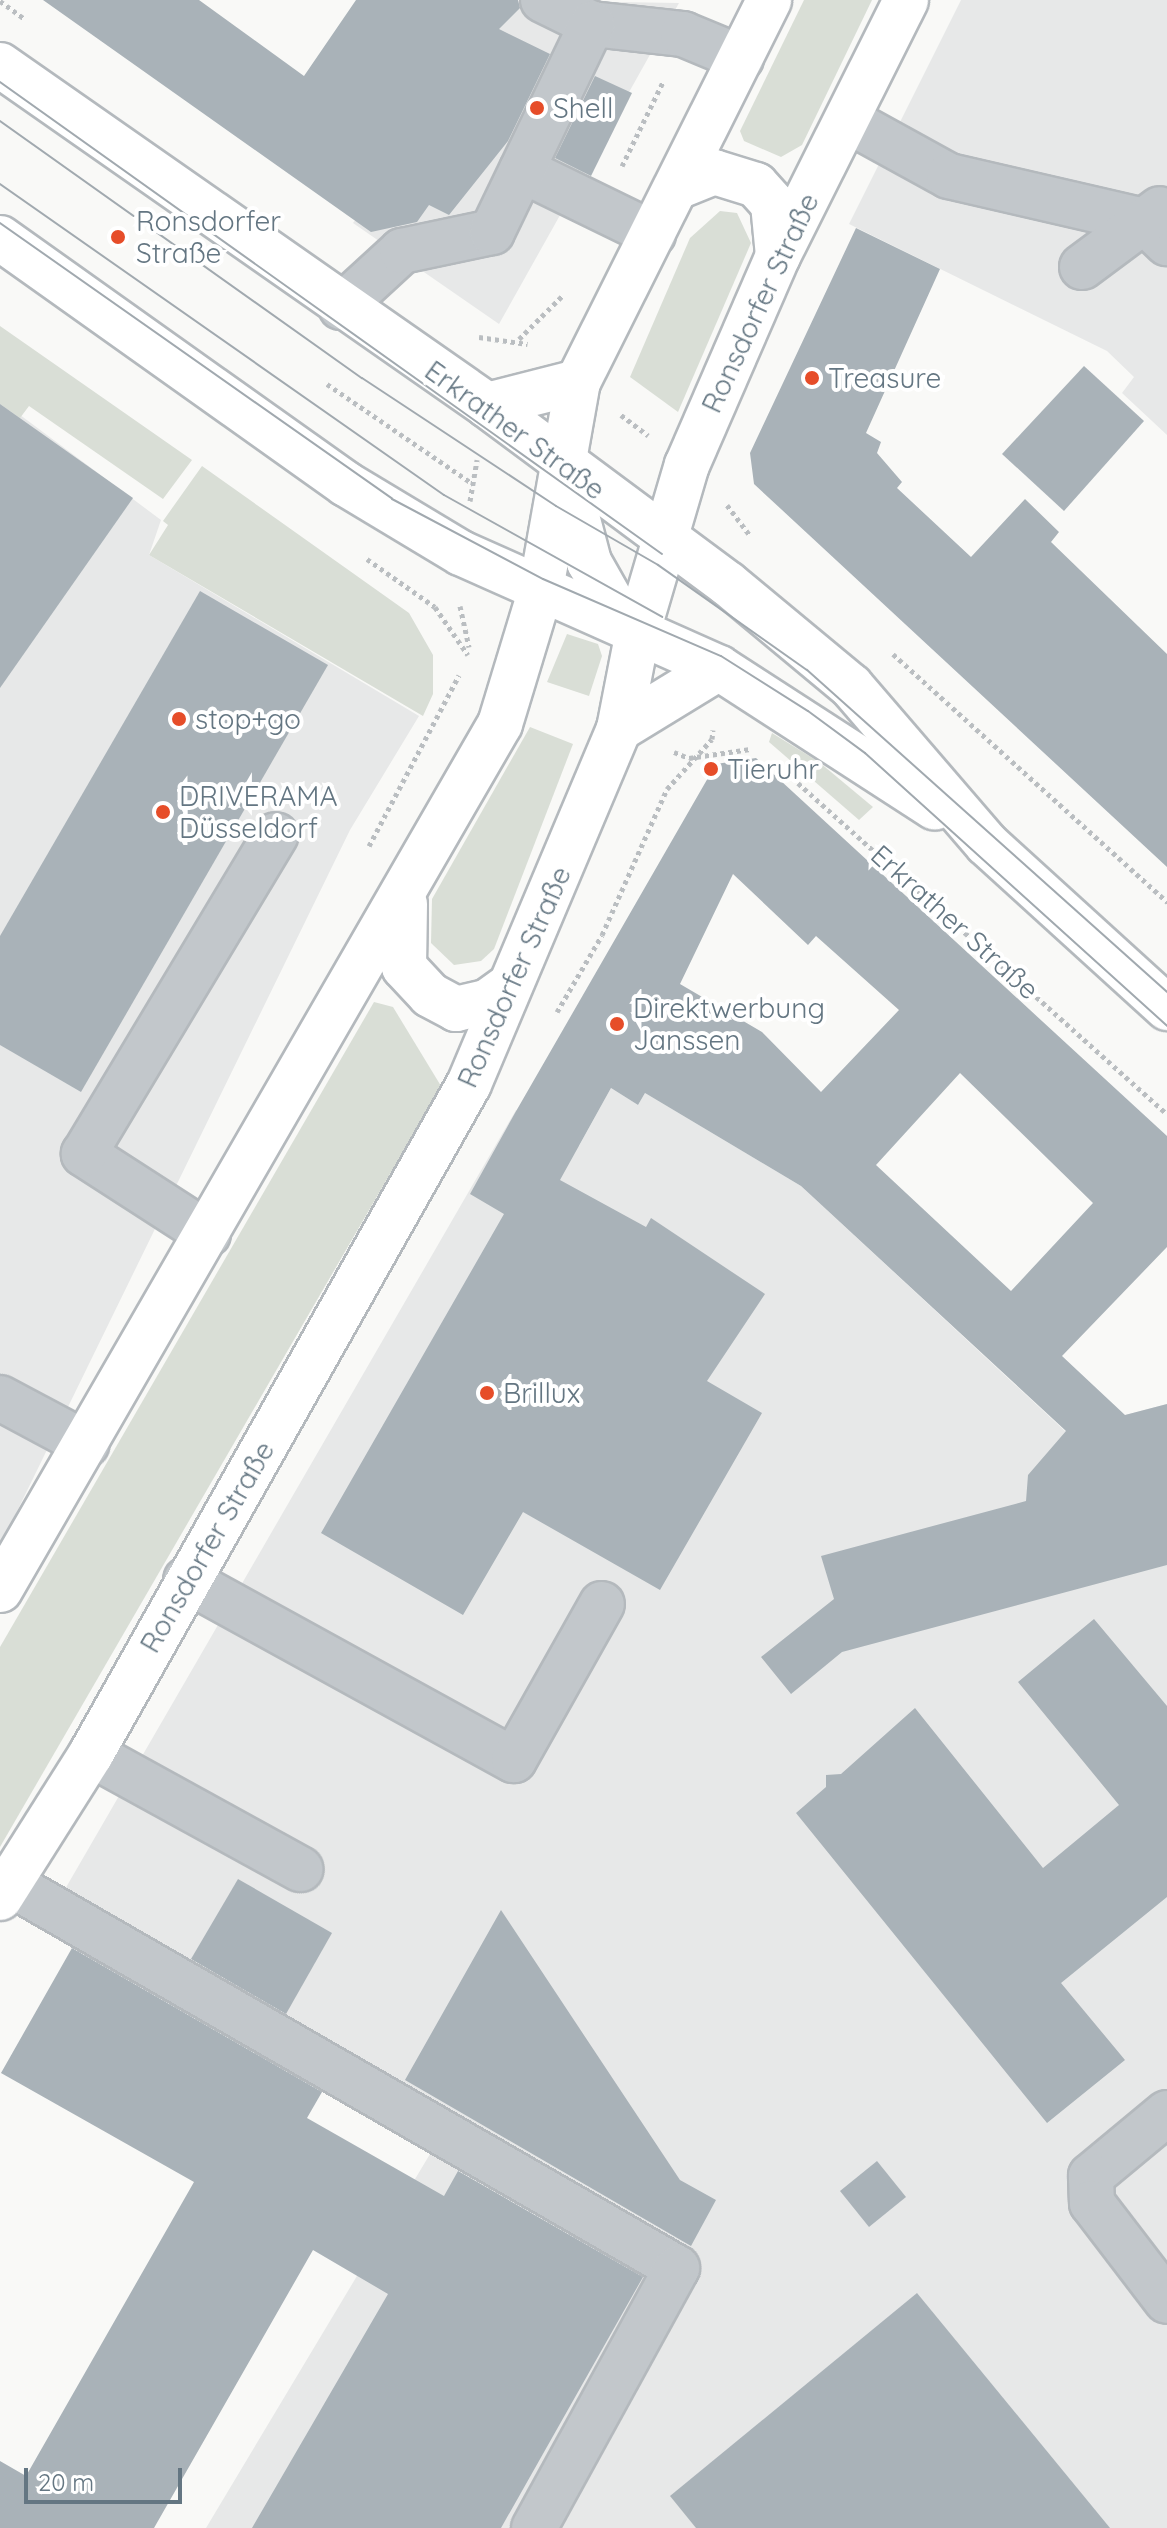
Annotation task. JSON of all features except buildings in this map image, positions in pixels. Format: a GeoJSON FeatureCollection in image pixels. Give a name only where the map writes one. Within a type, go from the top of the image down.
{"type":"FeatureCollection","features":[{"type":"Feature","properties":{"kind":"main road"},"geometry":{"type":"LineString","coordinates":[[0,1590],[406,894],[500,724],[541,589],[578,382],[769,0]]}},
{"type":"Feature","properties":{"kind":"main road","name":"Ronsdorfer Straße"},"geometry":{"type":"LineString","coordinates":[[4,1891],[91,1754],[186,1580],[394,1224],[469,1084],[619,729],[638,631],[687,465],[778,256],[906,0]]}},
{"type":"Feature","properties":{"kind":"main road","name":"Erkrather Straße"},"geometry":{"type":"LineString","coordinates":[[0,65],[341,307],[487,405],[667,539],[851,686],[987,844],[1167,1008]]}},
{"type":"Feature","properties":{"kind":"main road"},"geometry":{"type":"LineString","coordinates":[[677,187],[714,172],[756,185],[773,204],[778,256]]}},
{"type":"Feature","properties":{"kind":"main road","name":"Erkrather Straße"},"geometry":{"type":"LineString","coordinates":[[0,238],[346,484],[461,553],[719,668],[987,844]]}},
{"type":"Feature","properties":{"kind":"main road"},"geometry":{"type":"LineString","coordinates":[[487,405],[578,382]]}},
{"type":"Feature","properties":{"kind":"main road"},"geometry":{"type":"LineString","coordinates":[[563,464],[589,562],[615,608],[638,631]]}},
{"type":"Feature","properties":{"kind":"main road"},"geometry":{"type":"LineString","coordinates":[[619,729],[719,668]]}},
{"type":"Feature","properties":{"kind":"main road"},"geometry":{"type":"LineString","coordinates":[[406,894],[400,950],[414,982],[456,1009],[487,1002],[508,987]]}},
{"type":"Feature","properties":{"kind":"lane"},"geometry":{"type":"LineString","coordinates":[[543,0],[592,24],[683,34],[741,58]]}},
{"type":"Feature","properties":{"kind":"lane"},"geometry":{"type":"LineString","coordinates":[[341,307],[402,251],[492,232],[592,24]]}},
{"type":"Feature","properties":{"kind":"lane"},"geometry":{"type":"LineString","coordinates":[[847,120],[949,176],[1159,223]]}},
{"type":"Feature","properties":{"kind":"lane"},"geometry":{"type":"LineString","coordinates":[[522,170],[653,234]]}},
{"type":"Feature","properties":{"kind":"lane"},"geometry":{"type":"LineString","coordinates":[[1082,267],[1159,223]]}},
{"type":"Feature","properties":{"kind":"lane"},"geometry":{"type":"LineString","coordinates":[[208,1234],[84,1154],[276,835]]}},
{"type":"Feature","properties":{"kind":"lane"},"geometry":{"type":"LineString","coordinates":[[0,1398],[86,1444]]}},
{"type":"Feature","properties":{"kind":"lane"},"geometry":{"type":"LineString","coordinates":[[186,1580],[514,1760],[602,1604]]}},
{"type":"Feature","properties":{"kind":"lane"},"geometry":{"type":"LineString","coordinates":[[91,1754],[300,1869]]}},
{"type":"Feature","properties":{"kind":"lane"},"geometry":{"type":"LineString","coordinates":[[4,1891],[677,2268],[534,2528]]}},
{"type":"Feature","properties":{"kind":"lane"},"geometry":{"type":"LineString","coordinates":[[1167,2113],[1091,2176],[1092,2203],[1167,2301]]}},
{"type":"Feature","properties":{"kind":"path"},"geometry":{"type":"LineString","coordinates":[[327,384],[473,484]]}},
{"type":"Feature","properties":{"kind":"path"},"geometry":{"type":"LineString","coordinates":[[619,414],[653,439]]}},
{"type":"Feature","properties":{"kind":"path"},"geometry":{"type":"LineString","coordinates":[[471,497],[476,467]]}},
{"type":"Feature","properties":{"kind":"path"},"geometry":{"type":"LineString","coordinates":[[726,504],[760,543]]}},
{"type":"Feature","properties":{"kind":"path"},"geometry":{"type":"LineString","coordinates":[[374,829],[469,656],[458,598]]}},
{"type":"Feature","properties":{"kind":"path"},"geometry":{"type":"LineString","coordinates":[[891,651],[1167,902]]}},
{"type":"Feature","properties":{"kind":"path"},"geometry":{"type":"LineString","coordinates":[[714,720],[712,739],[689,758],[759,747]]}},
{"type":"Feature","properties":{"kind":"path","name":"Erkrather Straße"},"geometry":{"type":"LineString","coordinates":[[794,779],[1167,1114]]}},
{"type":"Feature","properties":{"kind":"shaded area"},"geometry":{"type":"Polygon","coordinates":[[[499,0],[679,3],[499,324],[353,223],[508,8],[499,0]]]}},
{"type":"Feature","properties":{"kind":"shaded area"},"geometry":{"type":"Polygon","coordinates":[[[804,0],[872,0],[802,145],[781,157],[744,141],[740,131],[804,0]]]}},
{"type":"Feature","properties":{"kind":"shaded area"},"geometry":{"type":"Polygon","coordinates":[[[961,0],[1167,0],[1167,435],[1122,393],[1134,377],[1107,351],[849,224],[961,0]]]}},
{"type":"Feature","properties":{"kind":"shaded area"},"geometry":{"type":"Polygon","coordinates":[[[720,211],[737,213],[751,243],[678,412],[630,377],[690,238],[720,211]]]}},
{"type":"Feature","properties":{"kind":"shaded area"},"geometry":{"type":"Polygon","coordinates":[[[0,326],[192,460],[163,499],[29,406],[20,418],[0,404],[0,326]]]}},
{"type":"Feature","properties":{"kind":"shaded area"},"geometry":{"type":"Polygon","coordinates":[[[0,400],[161,520],[149,555],[419,716],[350,830],[0,1546],[0,400]]]}},
{"type":"Feature","properties":{"kind":"shaded area"},"geometry":{"type":"Polygon","coordinates":[[[202,466],[409,613],[433,655],[433,694],[423,716],[149,555],[168,525],[163,521],[202,466]]]}},
{"type":"Feature","properties":{"kind":"shaded area"},"geometry":{"type":"Polygon","coordinates":[[[567,634],[598,644],[602,656],[589,696],[547,682],[567,634]]]}},
{"type":"Feature","properties":{"kind":"shaded area"},"geometry":{"type":"Polygon","coordinates":[[[530,727],[573,744],[494,949],[481,961],[454,965],[431,943],[432,899],[530,727]]]}},
{"type":"Feature","properties":{"kind":"shaded area"},"geometry":{"type":"Polygon","coordinates":[[[772,733],[819,762],[873,807],[859,820],[769,742],[772,733]]]}},
{"type":"Feature","properties":{"kind":"shaded area"},"geometry":{"type":"Polygon","coordinates":[[[374,1002],[393,1007],[441,1086],[0,1847],[0,1647],[374,1002]]]}},
{"type":"Feature","properties":{"kind":"shaded area"},"geometry":{"type":"Polygon","coordinates":[[[611,1088],[638,1105],[645,1093],[801,1186],[1065,1431],[1167,1404],[1167,2528],[206,2528],[448,2124],[57,1903],[516,1110],[579,1146],[611,1088]]]}},
{"type":"Feature","properties":{"kind":"tram line"},"geometry":{"type":"LineString","coordinates":[[0,82],[662,554]]}},
{"type":"Feature","properties":{"kind":"tram line"},"geometry":{"type":"LineString","coordinates":[[0,121],[362,378],[556,506],[658,565],[807,670],[1167,992]]}},
{"type":"Feature","properties":{"kind":"tram line"},"geometry":{"type":"LineString","coordinates":[[0,184],[444,495],[662,617]]}},
{"type":"Feature","properties":{"kind":"tram line"},"geometry":{"type":"LineString","coordinates":[[0,223],[392,499],[543,579],[721,656],[808,711],[865,753],[1167,1026]]}},
{"type":"Feature","properties":{"kind":"place","name":"Shell"},"geometry":{"type":"Point","coordinates":[537,108]}},
{"type":"Feature","properties":{"kind":"place","name":"Ronsdorfer Straße"},"geometry":{"type":"Point","coordinates":[118,237]}},
{"type":"Feature","properties":{"kind":"place","name":"Treasure"},"geometry":{"type":"Point","coordinates":[812,378]}},
{"type":"Feature","properties":{"kind":"place","name":"stop+go"},"geometry":{"type":"Point","coordinates":[179,719]}},
{"type":"Feature","properties":{"kind":"place","name":"Tieruhr"},"geometry":{"type":"Point","coordinates":[711,769]}},
{"type":"Feature","properties":{"kind":"place","name":"DRIVERAMA Düsseldorf"},"geometry":{"type":"Point","coordinates":[163,812]}},
{"type":"Feature","properties":{"kind":"place","name":"Direktwerbung Janssen"},"geometry":{"type":"Point","coordinates":[617,1024]}},
{"type":"Feature","properties":{"kind":"place","name":"Brillux"},"geometry":{"type":"Point","coordinates":[487,1393]}}]}
